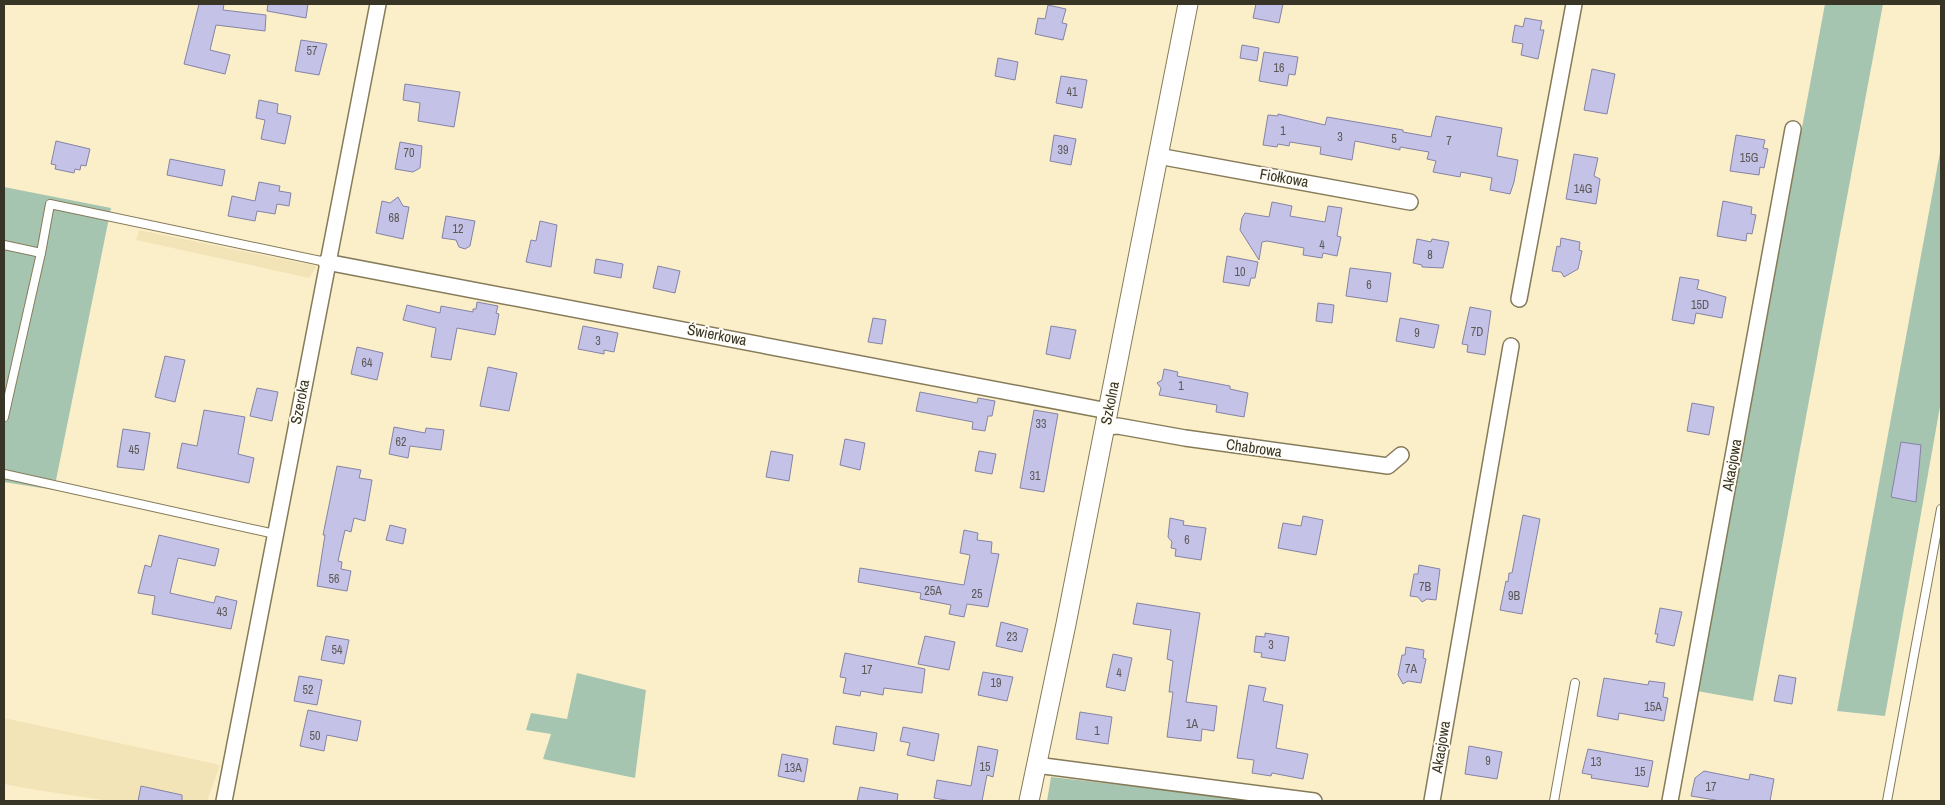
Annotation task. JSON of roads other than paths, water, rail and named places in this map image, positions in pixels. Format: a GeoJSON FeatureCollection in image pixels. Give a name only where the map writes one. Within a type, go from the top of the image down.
{"type":"FeatureCollection","features":[{"type":"Feature","properties":{"kind":"street","name":"Szeroka"},"geometry":{"type":"LineString","coordinates":[[224,801],[326,262],[378,4]]}},
{"type":"Feature","properties":{"kind":"street","name":"Szkolna"},"geometry":{"type":"LineString","coordinates":[[1029,801],[1188,4]]}},
{"type":"Feature","properties":{"kind":"street"},"geometry":{"type":"LineString","coordinates":[[1519,299],[1574,4]]}},
{"type":"Feature","properties":{"kind":"street","name":"Akacjowa"},"geometry":{"type":"LineString","coordinates":[[1670,801],[1793,129]]}},
{"type":"Feature","properties":{"kind":"street","name":"Fiołkowa"},"geometry":{"type":"LineString","coordinates":[[1158,156],[1410,202]]}},
{"type":"Feature","properties":{"kind":"street","name":"Świerkowa"},"geometry":{"type":"LineString","coordinates":[[326,262],[1106,419]]}},
{"type":"Feature","properties":{"kind":"street","name":"Akacjowa"},"geometry":{"type":"LineString","coordinates":[[1432,801],[1511,346]]}},
{"type":"Feature","properties":{"kind":"street","name":"Chabrowa"},"geometry":{"type":"LineString","coordinates":[[1106,419],[1118,426],[1185,438],[1388,466],[1401,455]]}},
{"type":"Feature","properties":{"kind":"street"},"geometry":{"type":"LineString","coordinates":[[1036,766],[1248,797],[1314,801]]}},
{"type":"Feature","properties":{"kind":"lane"},"geometry":{"type":"LineString","coordinates":[[4,416],[41,253],[50,204],[326,262]]}},
{"type":"Feature","properties":{"kind":"lane"},"geometry":{"type":"LineString","coordinates":[[4,245],[41,253]]}},
{"type":"Feature","properties":{"kind":"lane"},"geometry":{"type":"LineString","coordinates":[[4,474],[276,534]]}},
{"type":"Feature","properties":{"kind":"lane"},"geometry":{"type":"LineString","coordinates":[[1887,801],[1941,509]]}},
{"type":"Feature","properties":{"kind":"lane"},"geometry":{"type":"LineString","coordinates":[[1554,801],[1575,683]]}}]}
